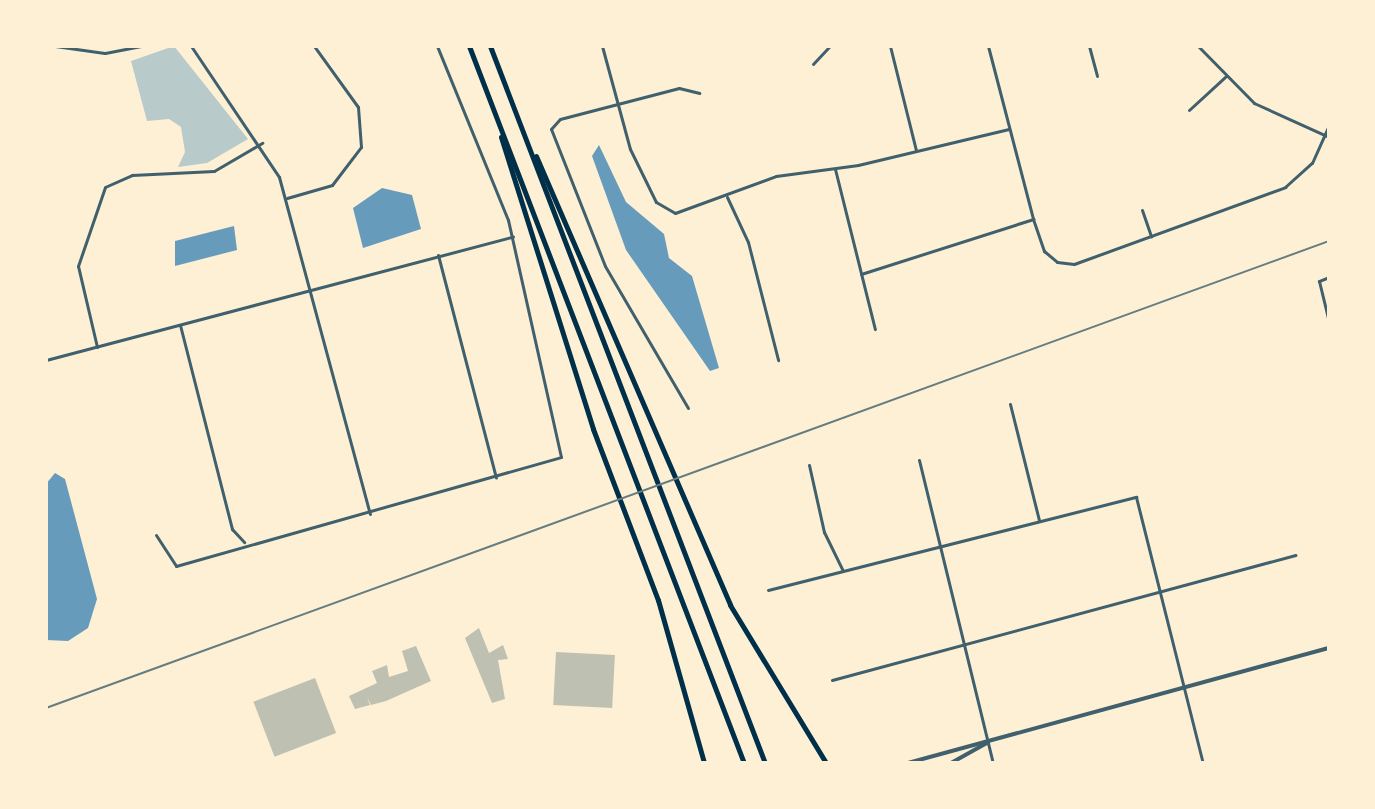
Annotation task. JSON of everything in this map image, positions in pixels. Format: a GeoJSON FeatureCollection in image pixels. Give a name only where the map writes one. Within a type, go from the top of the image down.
{"type":"FeatureCollection","features":[{"type":"Feature","properties":{"kind":"main road"},"geometry":{"type":"LineString","coordinates":[[469,46],[744,763]]}},
{"type":"Feature","properties":{"kind":"main road"},"geometry":{"type":"LineString","coordinates":[[490,46],[765,761]]}},
{"type":"Feature","properties":{"kind":"main road"},"geometry":{"type":"LineString","coordinates":[[486,88],[704,763]]}},
{"type":"Feature","properties":{"kind":"main road"},"geometry":{"type":"LineString","coordinates":[[512,102],[670,457],[730,605],[826,763]]}},
{"type":"Feature","properties":{"kind":"main road"},"geometry":{"type":"LineString","coordinates":[[819,748],[833,763]]}},
{"type":"Feature","properties":{"kind":"street"},"geometry":{"type":"LineString","coordinates":[[55,46],[86,53],[140,46]]}},
{"type":"Feature","properties":{"kind":"street"},"geometry":{"type":"LineString","coordinates":[[84,46],[86,53]]}},
{"type":"Feature","properties":{"kind":"street"},"geometry":{"type":"LineString","coordinates":[[191,46],[262,143],[287,198],[370,514]]}},
{"type":"Feature","properties":{"kind":"street"},"geometry":{"type":"LineString","coordinates":[[287,198],[332,185],[361,147],[358,107],[314,46]]}},
{"type":"Feature","properties":{"kind":"street"},"geometry":{"type":"LineString","coordinates":[[156,535],[176,566],[245,543],[370,514],[547,465],[562,447],[513,237],[479,135],[437,46]]}},
{"type":"Feature","properties":{"kind":"street"},"geometry":{"type":"LineString","coordinates":[[602,46],[630,149],[662,207],[688,213],[776,176],[835,169],[1009,129]]}},
{"type":"Feature","properties":{"kind":"street"},"geometry":{"type":"LineString","coordinates":[[813,64],[830,46]]}},
{"type":"Feature","properties":{"kind":"street"},"geometry":{"type":"LineString","coordinates":[[890,46],[916,150]]}},
{"type":"Feature","properties":{"kind":"street"},"geometry":{"type":"LineString","coordinates":[[988,46],[1033,219],[1044,251],[1057,262],[1074,264],[1285,187],[1312,163],[1327,137],[1329,125]]}},
{"type":"Feature","properties":{"kind":"street"},"geometry":{"type":"LineString","coordinates":[[1089,46],[1097,76]]}},
{"type":"Feature","properties":{"kind":"street"},"geometry":{"type":"LineString","coordinates":[[1198,46],[1225,77],[1270,114],[1327,137]]}},
{"type":"Feature","properties":{"kind":"street"},"geometry":{"type":"LineString","coordinates":[[1189,110],[1225,77]]}},
{"type":"Feature","properties":{"kind":"street"},"geometry":{"type":"LineString","coordinates":[[688,408],[605,266],[551,137],[555,121],[679,88],[699,93]]}},
{"type":"Feature","properties":{"kind":"street"},"geometry":{"type":"LineString","coordinates":[[97,347],[78,266],[105,187],[132,175],[214,171],[262,143]]}},
{"type":"Feature","properties":{"kind":"street"},"geometry":{"type":"LineString","coordinates":[[835,169],[875,329]]}},
{"type":"Feature","properties":{"kind":"street"},"geometry":{"type":"LineString","coordinates":[[727,197],[748,242],[778,360]]}},
{"type":"Feature","properties":{"kind":"street"},"geometry":{"type":"LineString","coordinates":[[1142,210],[1151,236]]}},
{"type":"Feature","properties":{"kind":"street"},"geometry":{"type":"LineString","coordinates":[[861,274],[1033,219]]}},
{"type":"Feature","properties":{"kind":"street"},"geometry":{"type":"LineString","coordinates":[[46,360],[513,237]]}},
{"type":"Feature","properties":{"kind":"street"},"geometry":{"type":"LineString","coordinates":[[438,255],[496,478]]}},
{"type":"Feature","properties":{"kind":"street"},"geometry":{"type":"LineString","coordinates":[[1329,277],[1319,281],[1329,322]]}},
{"type":"Feature","properties":{"kind":"street"},"geometry":{"type":"LineString","coordinates":[[180,325],[232,529],[245,543]]}},
{"type":"Feature","properties":{"kind":"street"},"geometry":{"type":"LineString","coordinates":[[1010,404],[1039,520]]}},
{"type":"Feature","properties":{"kind":"street"},"geometry":{"type":"LineString","coordinates":[[919,460],[993,763]]}},
{"type":"Feature","properties":{"kind":"street"},"geometry":{"type":"LineString","coordinates":[[809,465],[824,532],[843,571]]}},
{"type":"Feature","properties":{"kind":"street"},"geometry":{"type":"LineString","coordinates":[[768,590],[1102,503],[1138,499],[1203,763]]}},
{"type":"Feature","properties":{"kind":"street"},"geometry":{"type":"LineString","coordinates":[[832,680],[1162,594],[1295,555]]}},
{"type":"Feature","properties":{"kind":"street"},"geometry":{"type":"LineString","coordinates":[[908,763],[1329,648]]}},
{"type":"Feature","properties":{"kind":"street"},"geometry":{"type":"LineString","coordinates":[[951,763],[989,741]]}},
{"type":"Feature","properties":{"kind":"shaded area"},"geometry":{"type":"Polygon","coordinates":[[[174,46],[248,139],[207,163],[178,167],[185,152],[181,127],[169,119],[147,121],[131,61],[174,46]]]}},
{"type":"Feature","properties":{"kind":"water"},"geometry":{"type":"Polygon","coordinates":[[[599,145],[626,202],[664,234],[669,258],[692,276],[719,368],[710,371],[626,250],[592,156],[599,145]]]}},
{"type":"Feature","properties":{"kind":"water"},"geometry":{"type":"Polygon","coordinates":[[[382,188],[412,195],[421,229],[363,248],[353,208],[382,188]]]}},
{"type":"Feature","properties":{"kind":"water"},"geometry":{"type":"Polygon","coordinates":[[[234,226],[237,250],[175,266],[175,241],[234,226]]]}},
{"type":"Feature","properties":{"kind":"water"},"geometry":{"type":"Polygon","coordinates":[[[55,473],[65,479],[97,599],[88,628],[68,641],[46,640],[46,484],[55,473]]]}},
{"type":"Feature","properties":{"kind":"building"},"geometry":{"type":"Polygon","coordinates":[[[479,628],[489,653],[503,645],[508,659],[498,660],[505,699],[492,703],[465,638],[479,628]]]}},
{"type":"Feature","properties":{"kind":"building"},"geometry":{"type":"Polygon","coordinates":[[[416,646],[431,681],[371,705],[367,697],[370,705],[355,709],[349,696],[377,683],[372,671],[387,665],[389,677],[408,671],[402,651],[416,646]]]}},
{"type":"Feature","properties":{"kind":"building"},"geometry":{"type":"Polygon","coordinates":[[[556,652],[615,655],[612,708],[553,705],[556,652]]]}},
{"type":"Feature","properties":{"kind":"building"},"geometry":{"type":"Polygon","coordinates":[[[315,678],[336,733],[275,757],[253,702],[315,678]]]}},
{"type":"Feature","properties":{"kind":"railway"},"geometry":{"type":"LineString","coordinates":[[46,708],[1329,241]]}}]}
